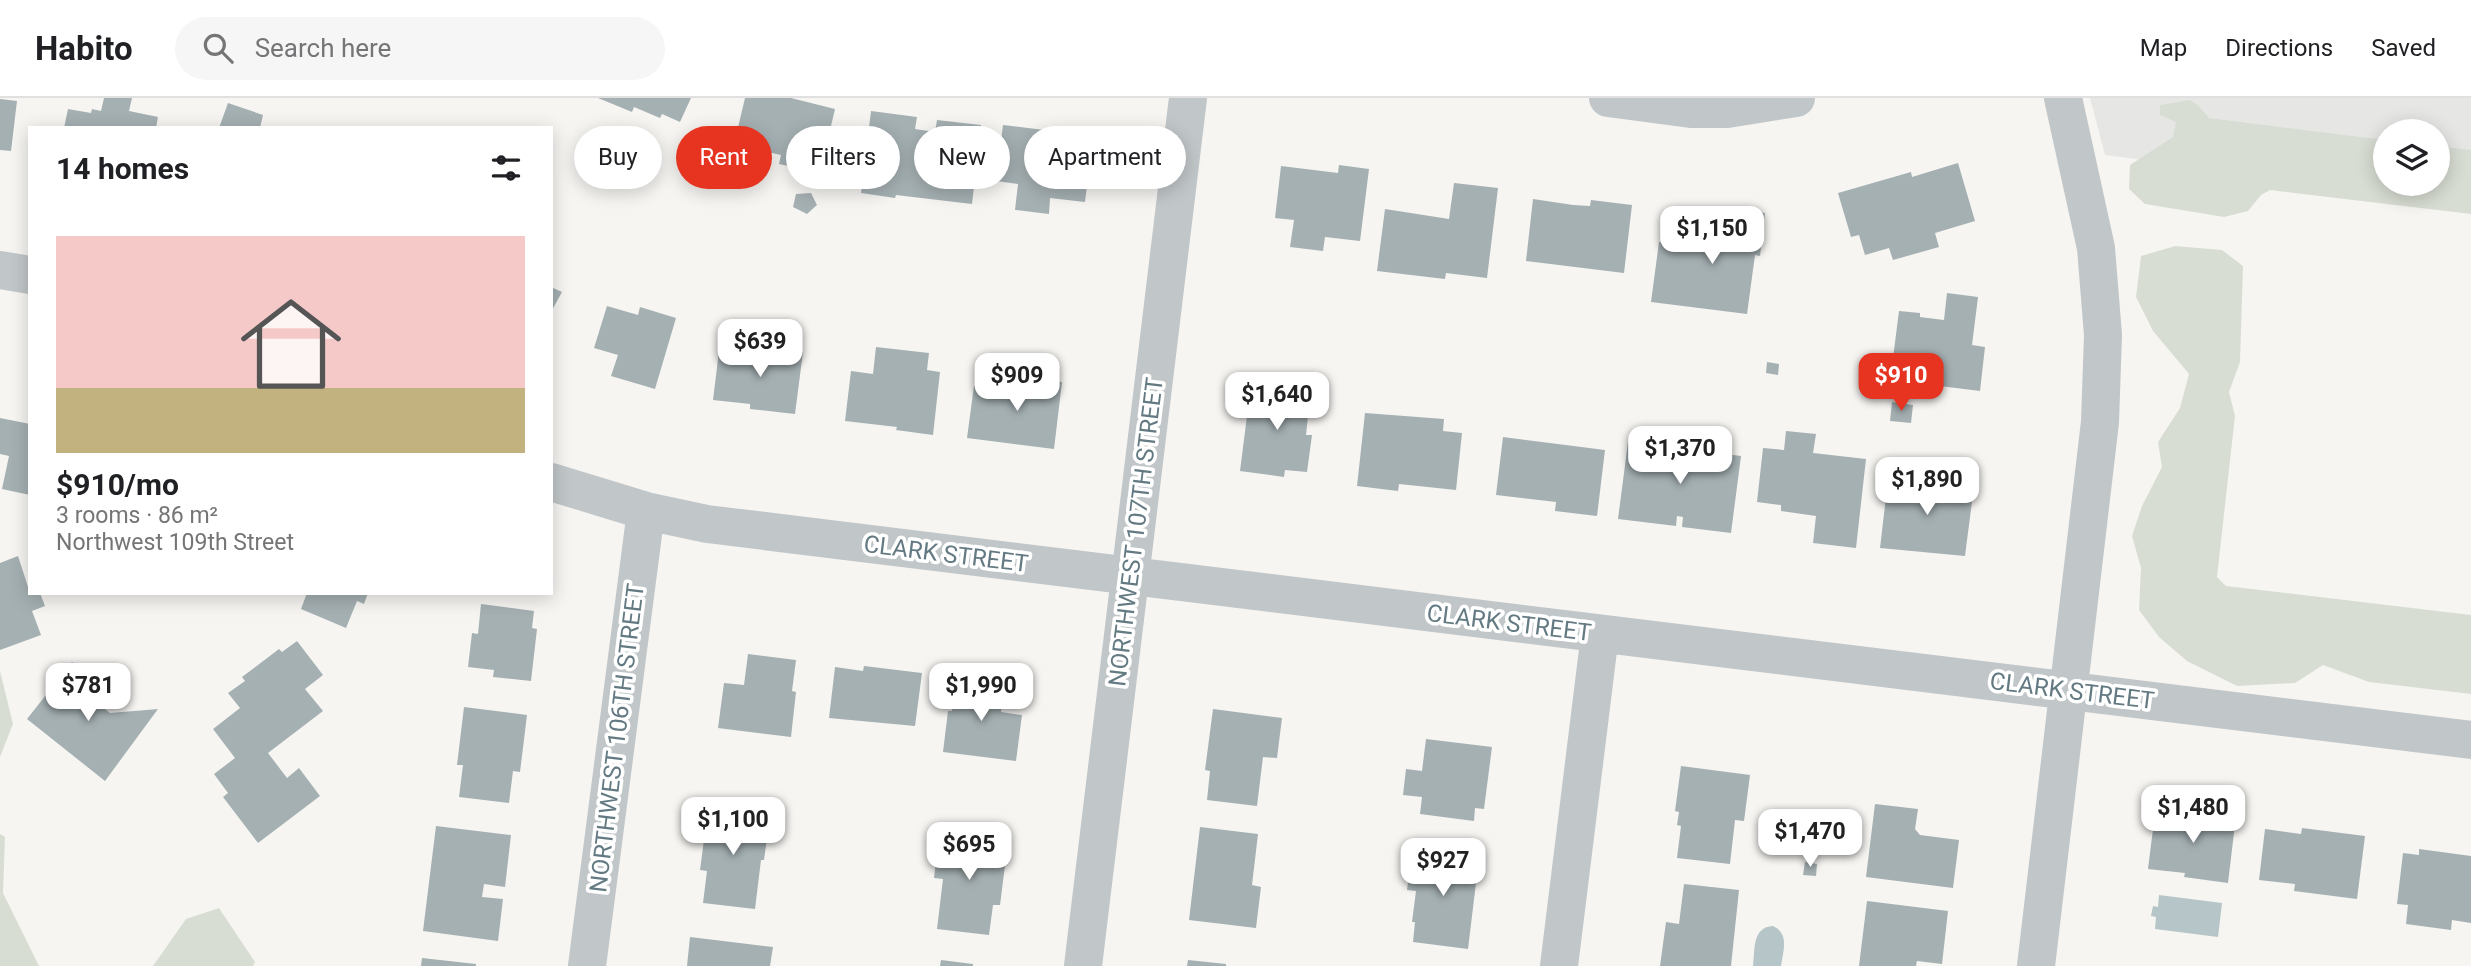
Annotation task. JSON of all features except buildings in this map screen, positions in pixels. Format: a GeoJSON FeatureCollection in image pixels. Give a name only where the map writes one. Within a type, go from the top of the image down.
{"type":"FeatureCollection","features":[{"type":"Feature","properties":{"kind":"street","name":"NORTHWEST 107TH STREET"},"geometry":{"type":"LineString","coordinates":[[1083,966],[1188,98]]}},
{"type":"Feature","properties":{"kind":"street"},"geometry":{"type":"LineString","coordinates":[[1608,98],[1691,109],[1727,110],[1796,98]]}},
{"type":"Feature","properties":{"kind":"street"},"geometry":{"type":"LineString","coordinates":[[2036,966],[2100,422],[2103,335],[2096,248],[2063,98]]}},
{"type":"Feature","properties":{"kind":"street"},"geometry":{"type":"LineString","coordinates":[[0,270],[28,275]]}},
{"type":"Feature","properties":{"kind":"street","name":"CLARK STREET"},"geometry":{"type":"LineString","coordinates":[[553,483],[646,511],[707,524],[2471,740]]}},
{"type":"Feature","properties":{"kind":"street","name":"NORTHWEST 106TH STREET"},"geometry":{"type":"LineString","coordinates":[[587,966],[646,511]]}},
{"type":"Feature","properties":{"kind":"street"},"geometry":{"type":"LineString","coordinates":[[1559,966],[1600,634]]}},
{"type":"Feature","properties":{"kind":"shaded area"},"geometry":{"type":"Polygon","coordinates":[[[2090,98],[2471,98],[2471,202],[2424,196],[2450,196],[2450,119],[2373,119],[2373,189],[2105,155],[2090,98]]]}},
{"type":"Feature","properties":{"kind":"shaded area"},"geometry":{"type":"Polygon","coordinates":[[[2190,100],[2209,118],[2373,138],[2373,196],[2450,196],[2450,147],[2471,150],[2471,214],[2270,190],[2261,195],[2248,211],[2224,217],[2145,204],[2129,189],[2130,165],[2173,137],[2176,122],[2160,115],[2160,105],[2190,100]]]}},
{"type":"Feature","properties":{"kind":"shaded area"},"geometry":{"type":"Polygon","coordinates":[[[2175,246],[2222,250],[2243,266],[2240,362],[2229,392],[2235,416],[2217,577],[2226,586],[2471,615],[2471,694],[2369,682],[2323,665],[2295,683],[2237,686],[2187,661],[2159,637],[2139,610],[2141,568],[2132,536],[2142,506],[2162,467],[2158,442],[2180,408],[2189,374],[2153,331],[2136,297],[2141,256],[2175,246]]]}},
{"type":"Feature","properties":{"kind":"shaded area"},"geometry":{"type":"Polygon","coordinates":[[[0,671],[13,724],[0,757],[0,671]]]}},
{"type":"Feature","properties":{"kind":"shaded area"},"geometry":{"type":"Polygon","coordinates":[[[0,834],[5,837],[3,893],[39,966],[0,966],[0,834]]]}},
{"type":"Feature","properties":{"kind":"shaded area"},"geometry":{"type":"Polygon","coordinates":[[[2159,895],[2222,903],[2218,937],[2155,929],[2156,917],[2151,916],[2153,906],[2158,907],[2159,895]]]}},
{"type":"Feature","properties":{"kind":"shaded area"},"geometry":{"type":"Polygon","coordinates":[[[219,908],[255,962],[253,966],[153,966],[186,919],[219,908]]]}},
{"type":"Feature","properties":{"kind":"shaded area"},"geometry":{"type":"Polygon","coordinates":[[[1773,926],[1784,938],[1781,966],[1753,966],[1758,935],[1766,927],[1773,926]]]}}]}
